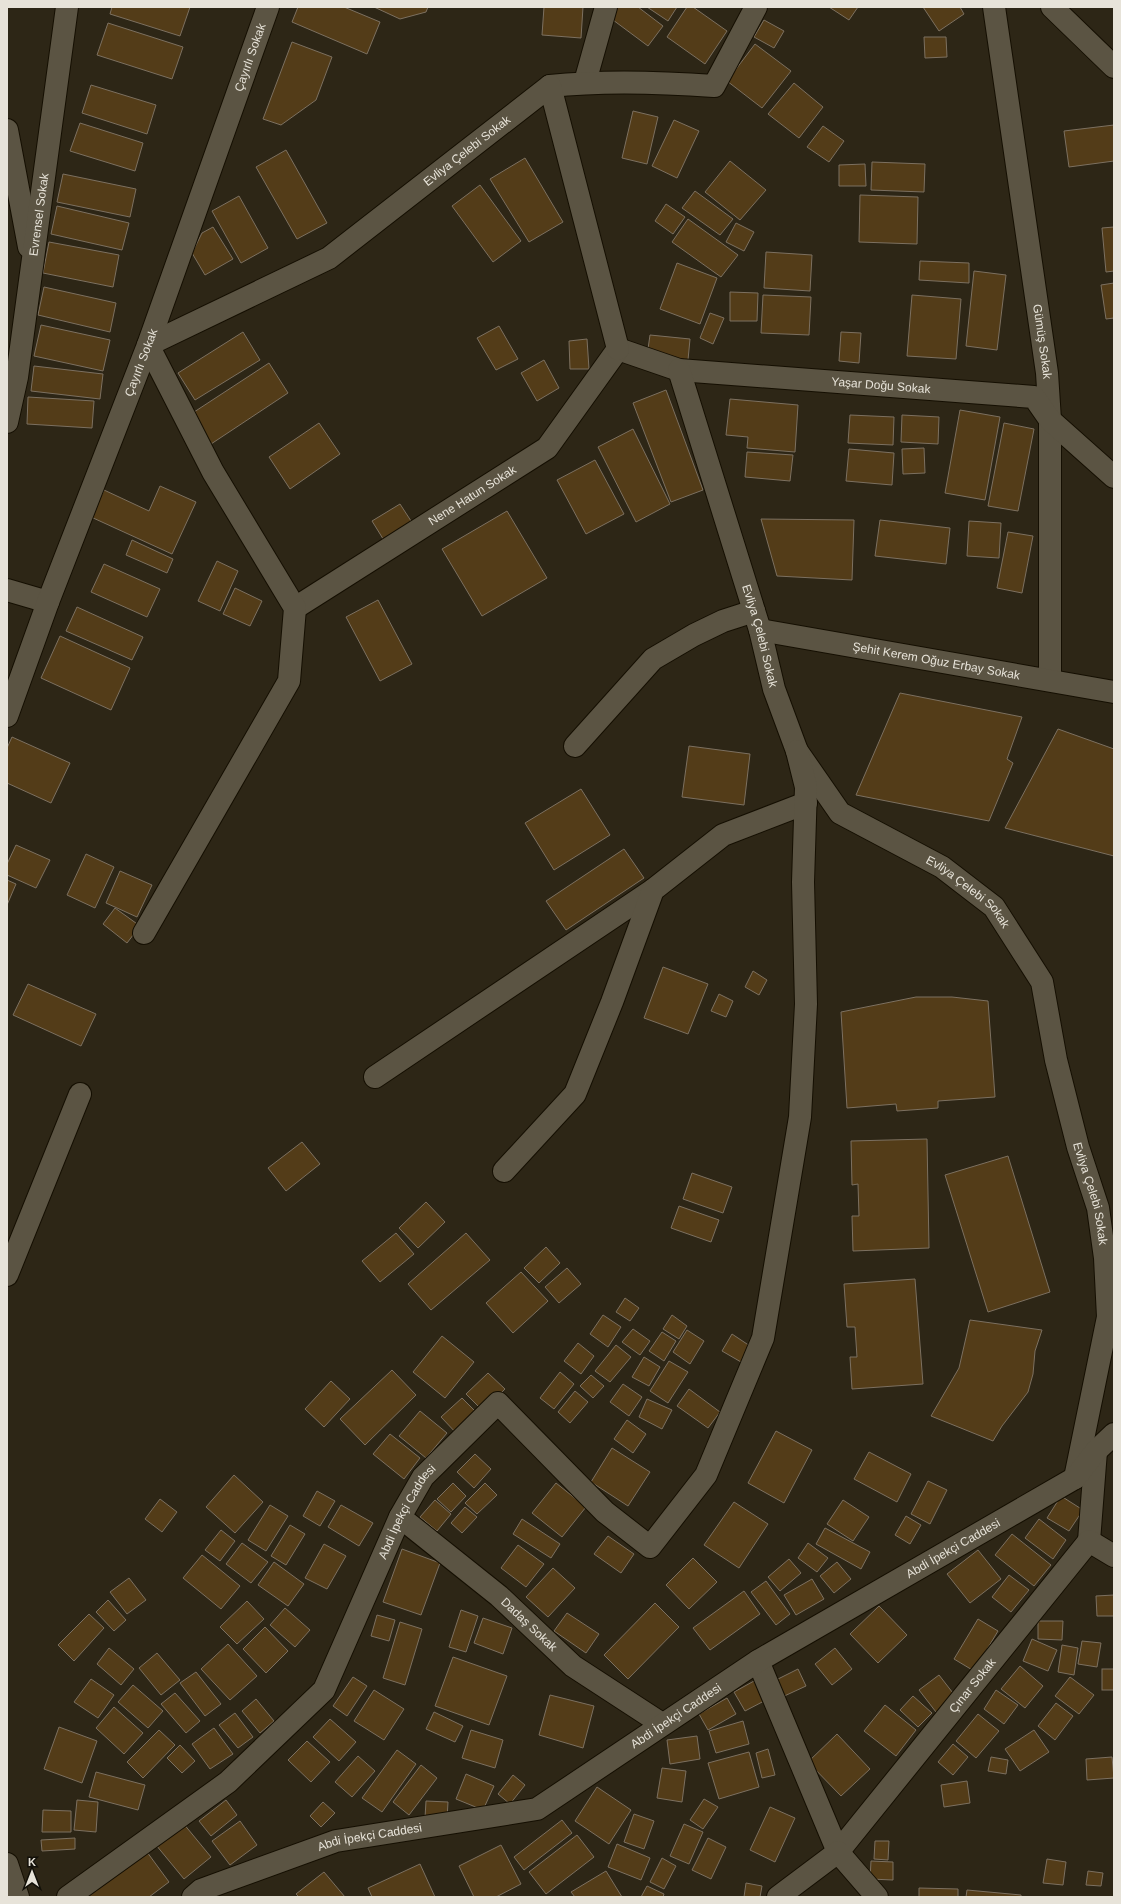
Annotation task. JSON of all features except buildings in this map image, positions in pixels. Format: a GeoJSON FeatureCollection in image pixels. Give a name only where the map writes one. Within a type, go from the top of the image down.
{"type":"FeatureCollection","features":[{"type":"Feature","properties":{"kind":"street","name":"Evrensel Sokak"},"geometry":{"type":"LineString","coordinates":[[7,422],[17,378],[67,7]]}},
{"type":"Feature","properties":{"kind":"street","name":"Çayırlı Sokak"},"geometry":{"type":"LineString","coordinates":[[7,716],[48,602],[148,345],[268,7]]}},
{"type":"Feature","properties":{"kind":"street"},"geometry":{"type":"LineString","coordinates":[[585,82],[606,7]]}},
{"type":"Feature","properties":{"kind":"street"},"geometry":{"type":"LineString","coordinates":[[618,349],[550,86],[585,82],[675,83],[714,86],[756,7]]}},
{"type":"Feature","properties":{"kind":"street","name":"Gümüş Sokak"},"geometry":{"type":"LineString","coordinates":[[994,7],[1047,373],[1050,420],[1050,680]]}},
{"type":"Feature","properties":{"kind":"street"},"geometry":{"type":"LineString","coordinates":[[1052,7],[1114,67]]}},
{"type":"Feature","properties":{"kind":"street","name":"Evliya Çelebi Sokak"},"geometry":{"type":"LineString","coordinates":[[148,345],[329,258],[550,86]]}},
{"type":"Feature","properties":{"kind":"street"},"geometry":{"type":"LineString","coordinates":[[7,130],[32,266]]}},
{"type":"Feature","properties":{"kind":"street"},"geometry":{"type":"LineString","coordinates":[[144,933],[289,681],[295,608],[213,472],[148,345]]}},
{"type":"Feature","properties":{"kind":"street","name":"Yaşar Doğu Sokak"},"geometry":{"type":"LineString","coordinates":[[618,349],[679,370],[1034,397],[1050,420],[1114,477]]}},
{"type":"Feature","properties":{"kind":"street","name":"Nene Hatun Sokak"},"geometry":{"type":"LineString","coordinates":[[295,608],[547,448],[618,349]]}},
{"type":"Feature","properties":{"kind":"street","name":"Evliya Çelebi Sokak"},"geometry":{"type":"LineString","coordinates":[[679,370],[757,621],[774,689],[797,751],[840,813],[942,867],[994,907],[1042,982],[1058,1068],[1078,1147],[1098,1208],[1105,1258],[1108,1317],[1075,1478]]}},
{"type":"Feature","properties":{"kind":"street"},"geometry":{"type":"LineString","coordinates":[[7,590],[48,602]]}},
{"type":"Feature","properties":{"kind":"street"},"geometry":{"type":"LineString","coordinates":[[575,746],[653,659],[694,635],[723,621],[757,621]]}},
{"type":"Feature","properties":{"kind":"street","name":"Şehit Kerem Oğuz Erbay Sokak"},"geometry":{"type":"LineString","coordinates":[[757,621],[1114,692]]}},
{"type":"Feature","properties":{"kind":"street"},"geometry":{"type":"LineString","coordinates":[[375,1077],[653,890],[723,835],[806,803],[806,787],[797,751]]}},
{"type":"Feature","properties":{"kind":"street","name":"Abdi İpekçi Caddesi"},"geometry":{"type":"LineString","coordinates":[[68,1897],[228,1782],[324,1690],[400,1517],[423,1477],[498,1403],[605,1512],[650,1547],[706,1475],[763,1338],[800,1117],[806,1004],[803,882],[806,803]]}},
{"type":"Feature","properties":{"kind":"street"},"geometry":{"type":"LineString","coordinates":[[504,1171],[575,1094],[612,1002],[653,890]]}},
{"type":"Feature","properties":{"kind":"street"},"geometry":{"type":"LineString","coordinates":[[7,1275],[80,1094]]}},
{"type":"Feature","properties":{"kind":"street","name":"Abdi İpekçi Caddesi"},"geometry":{"type":"LineString","coordinates":[[193,1897],[201,1890],[336,1841],[537,1808],[758,1661],[1075,1478],[1096,1451],[1114,1434]]}},
{"type":"Feature","properties":{"kind":"street"},"geometry":{"type":"LineString","coordinates":[[1096,1451],[1089,1541],[1114,1556]]}},
{"type":"Feature","properties":{"kind":"street","name":"Dadaş Sokak"},"geometry":{"type":"LineString","coordinates":[[400,1517],[499,1596],[573,1666],[662,1724]]}},
{"type":"Feature","properties":{"kind":"street","name":"Çınar Sokak"},"geometry":{"type":"LineString","coordinates":[[778,1897],[838,1852],[1089,1541]]}},
{"type":"Feature","properties":{"kind":"street"},"geometry":{"type":"LineString","coordinates":[[758,1661],[838,1852],[877,1897]]}},
{"type":"Feature","properties":{"kind":"street"},"geometry":{"type":"LineString","coordinates":[[7,1864],[18,1897]]}}]}
